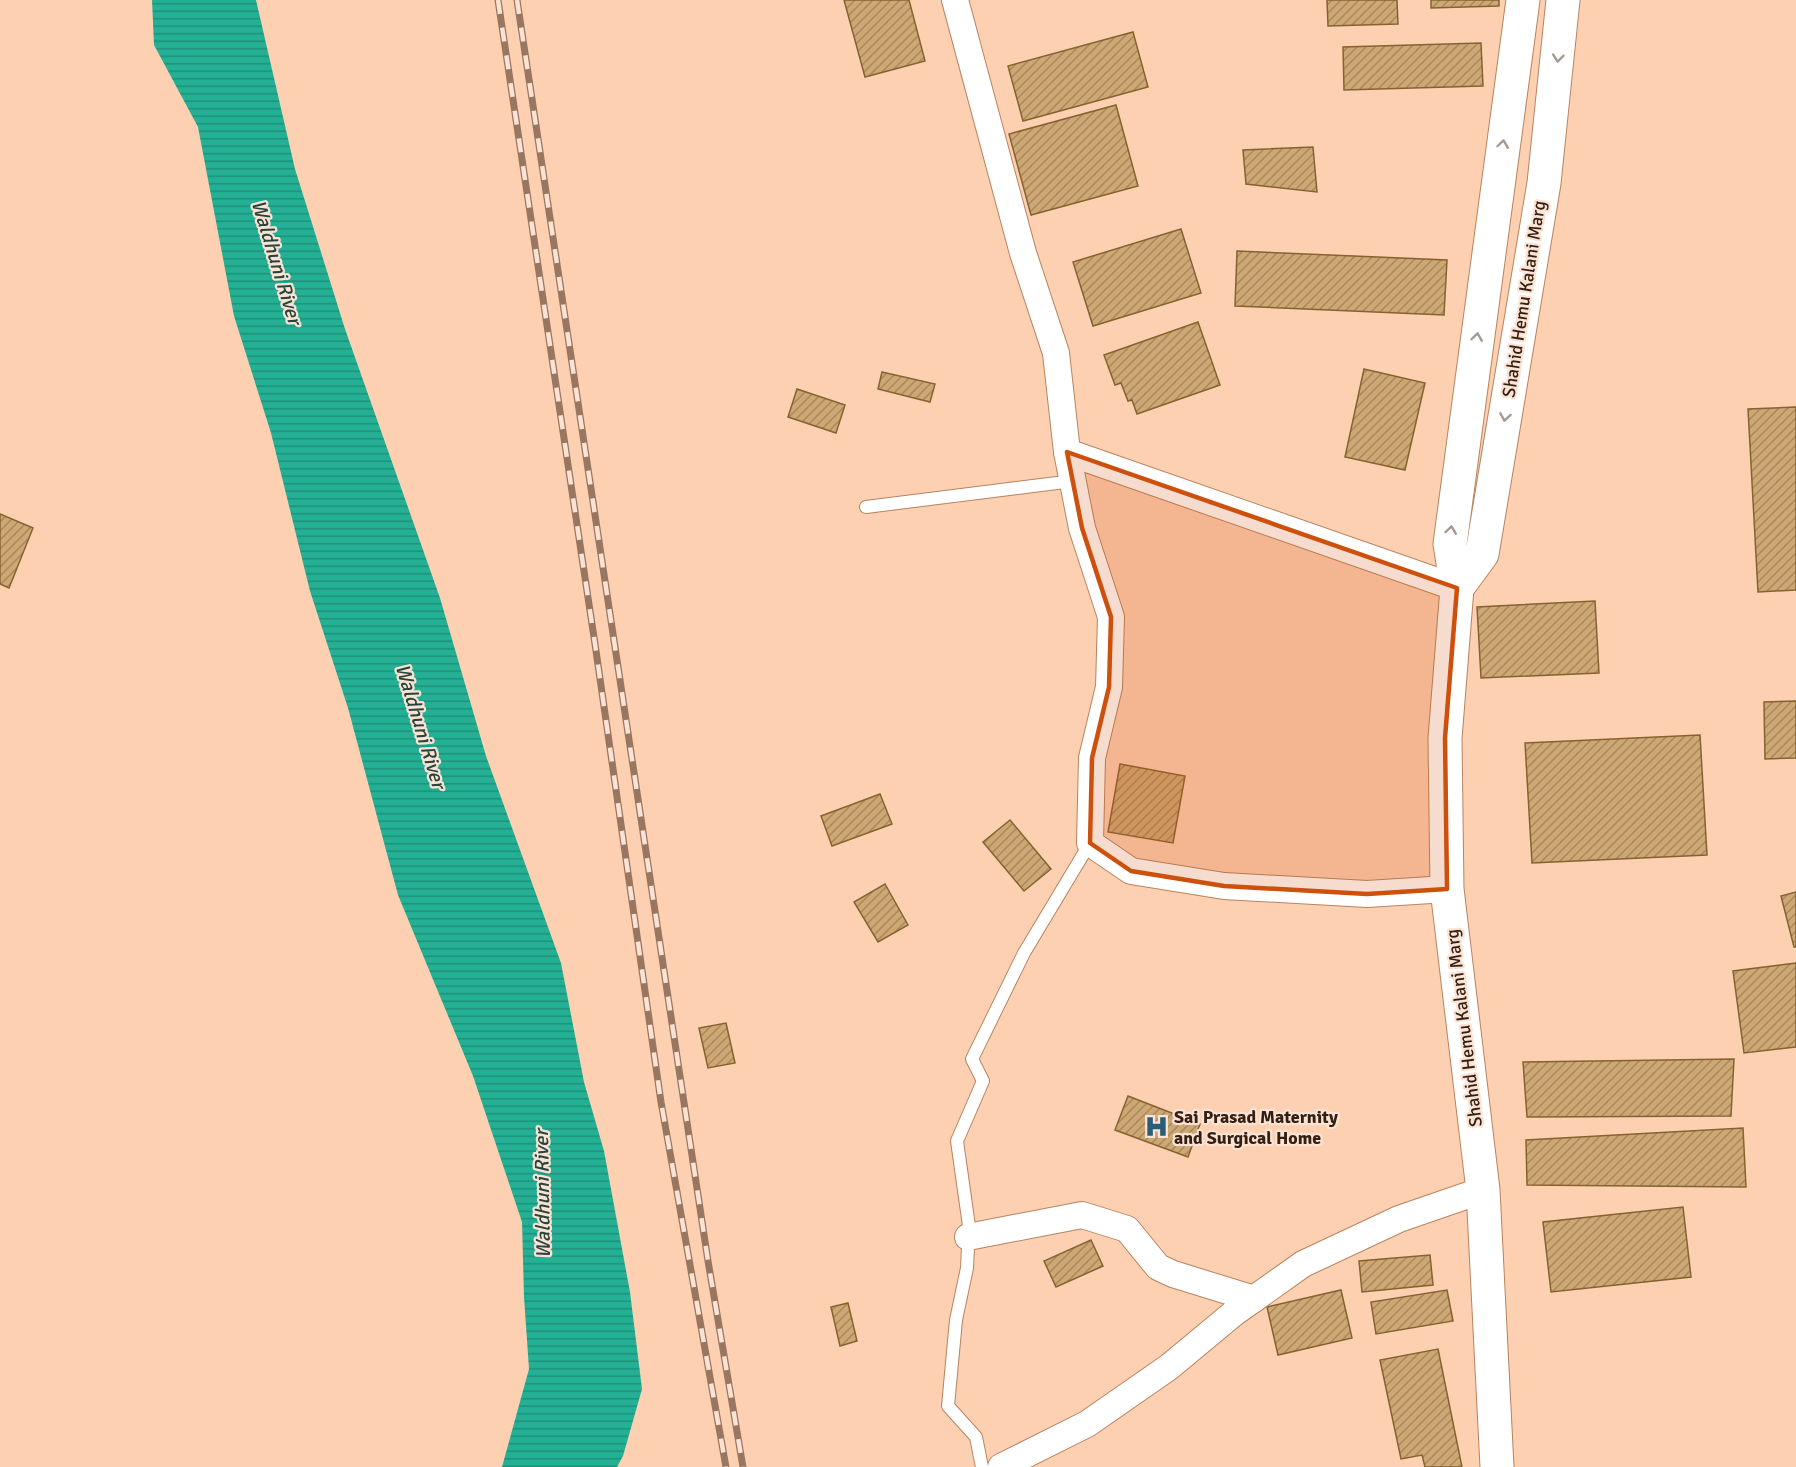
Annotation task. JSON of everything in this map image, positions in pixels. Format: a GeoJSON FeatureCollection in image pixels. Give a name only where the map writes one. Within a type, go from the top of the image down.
{"type":"FeatureCollection","features":[{"type":"Feature","properties":{"kind":"main road","name":"Shahid Hemu Kalani Marg"},"geometry":{"type":"LineString","coordinates":[[1497,1467],[1483,1190],[1447,889],[1445,738],[1457,588],[1450,544],[1523,0]]}},
{"type":"Feature","properties":{"kind":"main road","name":"Shahid Hemu Kalani Marg"},"geometry":{"type":"LineString","coordinates":[[1457,588],[1482,554],[1544,183],[1563,0]]}},
{"type":"Feature","properties":{"kind":"street"},"geometry":{"type":"LineString","coordinates":[[955,0],[1023,252],[1056,353],[1067,452],[1082,528],[1110,617],[1108,687],[1092,758],[1090,843],[1131,871],[1224,886],[1367,894],[1447,889]]}},
{"type":"Feature","properties":{"kind":"street"},"geometry":{"type":"LineString","coordinates":[[1067,452],[1457,588]]}},
{"type":"Feature","properties":{"kind":"street"},"geometry":{"type":"LineString","coordinates":[[1001,1467],[1087,1424],[1168,1367],[1254,1299],[1303,1264],[1399,1219],[1483,1190]]}},
{"type":"Feature","properties":{"kind":"street"},"geometry":{"type":"LineString","coordinates":[[968,1237],[1082,1215],[1127,1228],[1158,1267],[1173,1274],[1254,1299]]}},
{"type":"Feature","properties":{"kind":"lane"},"geometry":{"type":"LineString","coordinates":[[866,507],[1073,481]]}},
{"type":"Feature","properties":{"kind":"lane"},"geometry":{"type":"LineString","coordinates":[[982,1467],[976,1437],[948,1406],[956,1320],[967,1268],[969,1226],[957,1141],[983,1081],[972,1059],[1024,953],[1090,843]]}},
{"type":"Feature","properties":{"kind":"highlighted area"},"geometry":{"type":"Polygon","coordinates":[[[1067,452],[1457,588],[1445,738],[1447,889],[1367,894],[1224,886],[1131,871],[1090,843],[1092,758],[1109,687],[1111,617],[1082,528],[1067,452]]]}},
{"type":"Feature","properties":{"kind":"water","name":"Waldhuni River"},"geometry":{"type":"Polygon","coordinates":[[[152,0],[256,0],[295,169],[345,329],[440,598],[486,756],[561,963],[584,1082],[604,1151],[630,1292],[642,1389],[623,1456],[617,1467],[502,1467],[529,1369],[522,1222],[473,1076],[398,895],[348,708],[310,591],[271,433],[234,316],[198,127],[154,45],[152,0]]]}},
{"type":"Feature","properties":{"kind":"building"},"geometry":{"type":"Polygon","coordinates":[[[844,0],[909,0],[925,61],[865,77],[844,0]]]}},
{"type":"Feature","properties":{"kind":"building"},"geometry":{"type":"Polygon","coordinates":[[[1327,0],[1397,0],[1398,24],[1328,26],[1327,0]]]}},
{"type":"Feature","properties":{"kind":"building"},"geometry":{"type":"Polygon","coordinates":[[[1431,0],[1499,0],[1499,6],[1431,8],[1431,0]]]}},
{"type":"Feature","properties":{"kind":"building"},"geometry":{"type":"Polygon","coordinates":[[[1133,32],[1148,87],[1023,121],[1008,66],[1133,32]]]}},
{"type":"Feature","properties":{"kind":"building"},"geometry":{"type":"Polygon","coordinates":[[[1481,43],[1483,86],[1344,90],[1343,47],[1481,43]]]}},
{"type":"Feature","properties":{"kind":"building"},"geometry":{"type":"Polygon","coordinates":[[[1116,105],[1138,186],[1031,215],[1009,134],[1116,105]]]}},
{"type":"Feature","properties":{"kind":"building"},"geometry":{"type":"Polygon","coordinates":[[[1313,147],[1317,192],[1246,184],[1243,150],[1313,147]]]}},
{"type":"Feature","properties":{"kind":"building"},"geometry":{"type":"Polygon","coordinates":[[[1181,229],[1201,293],[1093,326],[1073,262],[1181,229]]]}},
{"type":"Feature","properties":{"kind":"building"},"geometry":{"type":"Polygon","coordinates":[[[1237,251],[1447,260],[1444,315],[1235,306],[1237,251]]]}},
{"type":"Feature","properties":{"kind":"building"},"geometry":{"type":"Polygon","coordinates":[[[1198,322],[1220,385],[1137,414],[1132,400],[1128,401],[1121,383],[1115,385],[1104,355],[1198,322]]]}},
{"type":"Feature","properties":{"kind":"building"},"geometry":{"type":"Polygon","coordinates":[[[1364,369],[1425,383],[1405,470],[1345,457],[1364,369]]]}},
{"type":"Feature","properties":{"kind":"building"},"geometry":{"type":"Polygon","coordinates":[[[882,372],[935,384],[930,402],[878,389],[882,372]]]}},
{"type":"Feature","properties":{"kind":"building"},"geometry":{"type":"Polygon","coordinates":[[[797,389],[845,405],[836,433],[788,417],[797,389]]]}},
{"type":"Feature","properties":{"kind":"building"},"geometry":{"type":"Polygon","coordinates":[[[1796,407],[1796,590],[1758,592],[1748,409],[1796,407]]]}},
{"type":"Feature","properties":{"kind":"building"},"geometry":{"type":"Polygon","coordinates":[[[0,514],[33,528],[9,588],[0,584],[0,514]]]}},
{"type":"Feature","properties":{"kind":"building"},"geometry":{"type":"Polygon","coordinates":[[[1595,601],[1599,673],[1481,678],[1477,607],[1595,601]]]}},
{"type":"Feature","properties":{"kind":"building"},"geometry":{"type":"Polygon","coordinates":[[[1796,701],[1796,758],[1765,759],[1764,702],[1796,701]]]}},
{"type":"Feature","properties":{"kind":"building"},"geometry":{"type":"Polygon","coordinates":[[[1700,735],[1707,855],[1532,863],[1525,743],[1700,735]]]}},
{"type":"Feature","properties":{"kind":"building"},"geometry":{"type":"Polygon","coordinates":[[[1120,764],[1185,776],[1173,843],[1108,832],[1120,764]]]}},
{"type":"Feature","properties":{"kind":"building"},"geometry":{"type":"Polygon","coordinates":[[[880,794],[892,824],[832,846],[821,816],[880,794]]]}},
{"type":"Feature","properties":{"kind":"building"},"geometry":{"type":"Polygon","coordinates":[[[1010,820],[1051,869],[1024,891],[983,842],[1010,820]]]}},
{"type":"Feature","properties":{"kind":"building"},"geometry":{"type":"Polygon","coordinates":[[[885,884],[908,925],[878,942],[854,902],[885,884]]]}},
{"type":"Feature","properties":{"kind":"building"},"geometry":{"type":"Polygon","coordinates":[[[1796,892],[1796,947],[1794,947],[1781,896],[1796,892]]]}},
{"type":"Feature","properties":{"kind":"building"},"geometry":{"type":"Polygon","coordinates":[[[1796,963],[1796,1047],[1744,1053],[1733,971],[1796,963]]]}},
{"type":"Feature","properties":{"kind":"building"},"geometry":{"type":"Polygon","coordinates":[[[726,1023],[735,1063],[708,1068],[699,1028],[726,1023]]]}},
{"type":"Feature","properties":{"kind":"building"},"geometry":{"type":"Polygon","coordinates":[[[1734,1059],[1731,1116],[1527,1117],[1523,1062],[1734,1059]]]}},
{"type":"Feature","properties":{"kind":"building"},"geometry":{"type":"Polygon","coordinates":[[[1128,1096],[1200,1124],[1188,1157],[1115,1130],[1128,1096]]]}},
{"type":"Feature","properties":{"kind":"building"},"geometry":{"type":"Polygon","coordinates":[[[1743,1128],[1746,1187],[1527,1185],[1526,1140],[1743,1128]]]}},
{"type":"Feature","properties":{"kind":"building"},"geometry":{"type":"Polygon","coordinates":[[[1683,1207],[1691,1277],[1551,1292],[1543,1222],[1683,1207]]]}},
{"type":"Feature","properties":{"kind":"building"},"geometry":{"type":"Polygon","coordinates":[[[1091,1240],[1103,1266],[1056,1287],[1044,1261],[1091,1240]]]}},
{"type":"Feature","properties":{"kind":"building"},"geometry":{"type":"Polygon","coordinates":[[[1430,1255],[1433,1285],[1362,1292],[1359,1261],[1430,1255]]]}},
{"type":"Feature","properties":{"kind":"building"},"geometry":{"type":"Polygon","coordinates":[[[1341,1290],[1352,1338],[1278,1355],[1267,1307],[1341,1290]]]}},
{"type":"Feature","properties":{"kind":"building"},"geometry":{"type":"Polygon","coordinates":[[[1447,1290],[1453,1321],[1376,1334],[1371,1302],[1447,1290]]]}},
{"type":"Feature","properties":{"kind":"building"},"geometry":{"type":"Polygon","coordinates":[[[848,1303],[857,1341],[840,1346],[831,1307],[848,1303]]]}},
{"type":"Feature","properties":{"kind":"building"},"geometry":{"type":"Polygon","coordinates":[[[1438,1349],[1462,1467],[1425,1467],[1422,1455],[1401,1459],[1380,1360],[1438,1349]]]}},
{"type":"Feature","properties":{"kind":"railway"},"geometry":{"type":"LineString","coordinates":[[498,0],[661,1102],[726,1467]]}},
{"type":"Feature","properties":{"kind":"railway"},"geometry":{"type":"LineString","coordinates":[[517,0],[708,1261],[743,1467]]}},
{"type":"Feature","properties":{"kind":"place","name":"Sai Prasad Maternity and Surgical Home"},"geometry":{"type":"Point","coordinates":[1156,1127]}}]}
